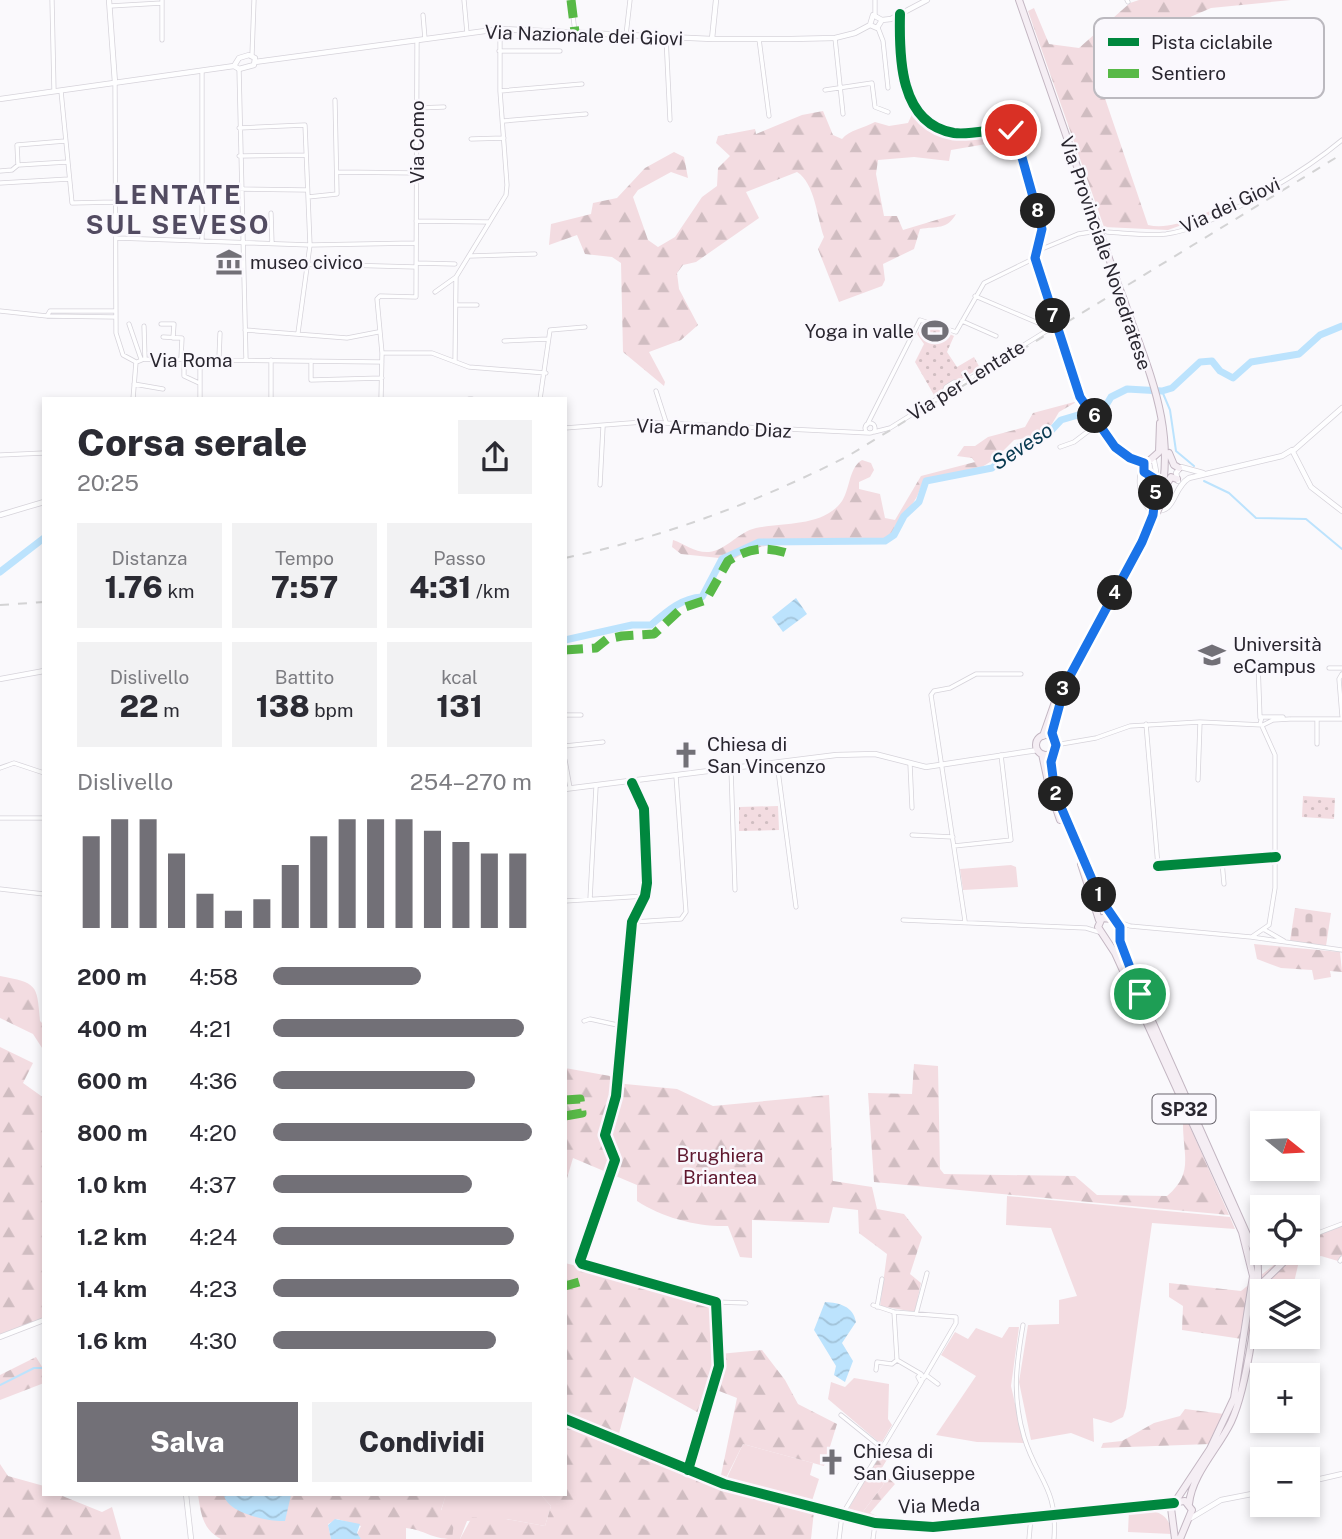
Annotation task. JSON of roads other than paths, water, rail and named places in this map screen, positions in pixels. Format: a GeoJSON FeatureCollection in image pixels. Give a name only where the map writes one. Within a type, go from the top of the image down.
{"type":"FeatureCollection","features":[{"type":"Feature","properties":{"kind":"main road","name":"Via Provinciale Novedratese"},"geometry":{"type":"LineString","coordinates":[[1019,0],[1153,386],[1166,436],[1166,472],[1154,515],[1142,542],[1056,699],[1037,750]]}},
{"type":"Feature","properties":{"kind":"main road","name":"Via Provinciale Novedratese"},"geometry":{"type":"LineString","coordinates":[[1156,395],[1162,468],[1157,505]]}},
{"type":"Feature","properties":{"kind":"main road"},"geometry":{"type":"LineString","coordinates":[[1147,462],[1159,452],[1160,423]]}},
{"type":"Feature","properties":{"kind":"main road"},"geometry":{"type":"LineString","coordinates":[[1166,436],[1170,459],[1180,468]]}},
{"type":"Feature","properties":{"kind":"main road"},"geometry":{"type":"LineString","coordinates":[[1148,473],[1157,480],[1157,505]]}},
{"type":"Feature","properties":{"kind":"main road"},"geometry":{"type":"LineString","coordinates":[[1157,505],[1168,481],[1173,477],[1183,479]]}},
{"type":"Feature","properties":{"kind":"main road","name":"Via Provinciale Novedratese"},"geometry":{"type":"LineString","coordinates":[[1076,663],[1058,703],[1053,783],[1100,898],[1120,931],[1140,994],[1253,1243],[1258,1279]]}},
{"type":"Feature","properties":{"kind":"main road"},"geometry":{"type":"LineString","coordinates":[[1043,736],[1055,745]]}},
{"type":"Feature","properties":{"kind":"main road"},"geometry":{"type":"LineString","coordinates":[[1055,745],[1037,750],[1052,799],[1085,874],[1104,934],[1114,937],[1120,931]]}},
{"type":"Feature","properties":{"kind":"main road"},"geometry":{"type":"LineString","coordinates":[[1098,921],[1106,917],[1114,920]]}},
{"type":"Feature","properties":{"kind":"main road","name":"SP32"},"geometry":{"type":"LineString","coordinates":[[1104,934],[1242,1232],[1252,1261],[1253,1286],[1234,1398],[1210,1449],[1175,1503]]}},
{"type":"Feature","properties":{"kind":"main road"},"geometry":{"type":"LineString","coordinates":[[1266,1279],[1281,1265]]}},
{"type":"Feature","properties":{"kind":"main road","name":"Via Provinciale Novedratese"},"geometry":{"type":"LineString","coordinates":[[1190,1505],[1193,1486],[1234,1415],[1250,1332]]}},
{"type":"Feature","properties":{"kind":"main road"},"geometry":{"type":"LineString","coordinates":[[1175,1503],[1190,1505],[1188,1520],[1178,1539],[1172,1517],[1175,1503]]}},
{"type":"Feature","properties":{"kind":"main road"},"geometry":{"type":"LineString","coordinates":[[1172,1517],[1188,1520]]}},
{"type":"Feature","properties":{"kind":"street"},"geometry":{"type":"LineString","coordinates":[[52,0],[54,91]]}},
{"type":"Feature","properties":{"kind":"street"},"geometry":{"type":"LineString","coordinates":[[254,0],[252,55],[255,62]]}},
{"type":"Feature","properties":{"kind":"street"},"geometry":{"type":"LineString","coordinates":[[464,0],[467,33]]}},
{"type":"Feature","properties":{"kind":"street"},"geometry":{"type":"LineString","coordinates":[[571,0],[575,32]]}},
{"type":"Feature","properties":{"kind":"street"},"geometry":{"type":"LineString","coordinates":[[626,35],[631,0]]}},
{"type":"Feature","properties":{"kind":"street"},"geometry":{"type":"LineString","coordinates":[[712,39],[716,0]]}},
{"type":"Feature","properties":{"kind":"street"},"geometry":{"type":"LineString","coordinates":[[875,0],[875,15]]}},
{"type":"Feature","properties":{"kind":"street"},"geometry":{"type":"LineString","coordinates":[[877,27],[882,20],[926,0]]}},
{"type":"Feature","properties":{"kind":"street"},"geometry":{"type":"LineString","coordinates":[[133,397],[136,362],[124,357],[117,340],[115,83],[109,3],[162,1],[162,40]]}},
{"type":"Feature","properties":{"kind":"street"},"geometry":{"type":"LineString","coordinates":[[900,14],[903,82],[908,94],[924,115],[946,130],[956,133],[1011,130],[1016,136],[1040,219],[1041,237],[1035,258],[1084,404],[1115,447],[1130,458],[1157,467],[1140,482],[1144,504],[1150,510],[1160,512],[1170,508],[1189,471]]}},
{"type":"Feature","properties":{"kind":"street"},"geometry":{"type":"LineString","coordinates":[[423,15],[425,39]]}},
{"type":"Feature","properties":{"kind":"street"},"geometry":{"type":"LineString","coordinates":[[875,15],[882,20]]}},
{"type":"Feature","properties":{"kind":"street"},"geometry":{"type":"LineString","coordinates":[[875,15],[870,18],[870,24],[877,27],[883,41],[888,88]]}},
{"type":"Feature","properties":{"kind":"street","name":"Via Nazionale dei Giovi"},"geometry":{"type":"LineString","coordinates":[[0,99],[499,29],[712,39],[835,38],[855,33],[870,24]]}},
{"type":"Feature","properties":{"kind":"street"},"geometry":{"type":"LineString","coordinates":[[435,292],[456,277],[506,195],[499,29]]}},
{"type":"Feature","properties":{"kind":"street"},"geometry":{"type":"LineString","coordinates":[[666,37],[670,120]]}},
{"type":"Feature","properties":{"kind":"street"},"geometry":{"type":"LineString","coordinates":[[835,38],[844,114]]}},
{"type":"Feature","properties":{"kind":"street"},"geometry":{"type":"LineString","coordinates":[[759,39],[769,116]]}},
{"type":"Feature","properties":{"kind":"street","name":"Via Como"},"geometry":{"type":"LineString","coordinates":[[378,332],[377,301],[380,296],[415,297],[417,40]]}},
{"type":"Feature","properties":{"kind":"street"},"geometry":{"type":"LineString","coordinates":[[499,51],[560,51]]}},
{"type":"Feature","properties":{"kind":"street","name":"Via Nazionale dei Giovi"},"geometry":{"type":"LineString","coordinates":[[236,67],[241,57],[252,55]]}},
{"type":"Feature","properties":{"kind":"street"},"geometry":{"type":"LineString","coordinates":[[236,67],[246,360]]}},
{"type":"Feature","properties":{"kind":"street"},"geometry":{"type":"LineString","coordinates":[[202,71],[202,241]]}},
{"type":"Feature","properties":{"kind":"street"},"geometry":{"type":"LineString","coordinates":[[825,90],[872,83],[875,107],[888,112]]}},
{"type":"Feature","properties":{"kind":"street"},"geometry":{"type":"LineString","coordinates":[[500,91],[582,84]]}},
{"type":"Feature","properties":{"kind":"street"},"geometry":{"type":"LineString","coordinates":[[61,91],[72,203],[115,202]]}},
{"type":"Feature","properties":{"kind":"street"},"geometry":{"type":"LineString","coordinates":[[308,197],[337,194],[335,100]]}},
{"type":"Feature","properties":{"kind":"street"},"geometry":{"type":"LineString","coordinates":[[417,108],[444,107]]}},
{"type":"Feature","properties":{"kind":"street"},"geometry":{"type":"LineString","coordinates":[[503,121],[586,114]]}},
{"type":"Feature","properties":{"kind":"street"},"geometry":{"type":"LineString","coordinates":[[239,128],[305,125],[310,246],[298,333]]}},
{"type":"Feature","properties":{"kind":"street"},"geometry":{"type":"LineString","coordinates":[[471,139],[504,138]]}},
{"type":"Feature","properties":{"kind":"street","name":"Via dei Giovi"},"geometry":{"type":"LineString","coordinates":[[1107,232],[1160,234],[1195,224],[1245,202],[1300,171],[1342,140]]}},
{"type":"Feature","properties":{"kind":"street"},"geometry":{"type":"LineString","coordinates":[[18,165],[17,145],[65,141]]}},
{"type":"Feature","properties":{"kind":"street"},"geometry":{"type":"LineString","coordinates":[[239,156],[306,155]]}},
{"type":"Feature","properties":{"kind":"street"},"geometry":{"type":"LineString","coordinates":[[0,171],[12,170],[18,165],[67,162]]}},
{"type":"Feature","properties":{"kind":"street"},"geometry":{"type":"LineString","coordinates":[[337,172],[417,173]]}},
{"type":"Feature","properties":{"kind":"street"},"geometry":{"type":"LineString","coordinates":[[0,183],[69,179]]}},
{"type":"Feature","properties":{"kind":"street"},"geometry":{"type":"LineString","coordinates":[[240,189],[307,190]]}},
{"type":"Feature","properties":{"kind":"street"},"geometry":{"type":"LineString","coordinates":[[271,213],[272,244]]}},
{"type":"Feature","properties":{"kind":"street"},"geometry":{"type":"LineString","coordinates":[[416,221],[489,222]]}},
{"type":"Feature","properties":{"kind":"street"},"geometry":{"type":"LineString","coordinates":[[1037,251],[1078,234],[1091,232]]}},
{"type":"Feature","properties":{"kind":"street"},"geometry":{"type":"LineString","coordinates":[[117,238],[310,246],[416,243]]}},
{"type":"Feature","properties":{"kind":"street"},"geometry":{"type":"LineString","coordinates":[[470,256],[535,254]]}},
{"type":"Feature","properties":{"kind":"street"},"geometry":{"type":"LineString","coordinates":[[860,435],[873,416],[922,319],[951,332],[956,331],[984,282],[1035,258]]}},
{"type":"Feature","properties":{"kind":"street"},"geometry":{"type":"LineString","coordinates":[[307,264],[455,264]]}},
{"type":"Feature","properties":{"kind":"street"},"geometry":{"type":"LineString","coordinates":[[454,361],[456,277]]}},
{"type":"Feature","properties":{"kind":"street"},"geometry":{"type":"LineString","coordinates":[[975,296],[1050,328]]}},
{"type":"Feature","properties":{"kind":"street"},"geometry":{"type":"LineString","coordinates":[[456,305],[477,305]]}},
{"type":"Feature","properties":{"kind":"street"},"geometry":{"type":"LineString","coordinates":[[0,311],[47,316],[116,317]]}},
{"type":"Feature","properties":{"kind":"street"},"geometry":{"type":"LineString","coordinates":[[47,316],[50,311],[116,311]]}},
{"type":"Feature","properties":{"kind":"street"},"geometry":{"type":"LineString","coordinates":[[962,321],[996,336]]}},
{"type":"Feature","properties":{"kind":"street"},"geometry":{"type":"LineString","coordinates":[[130,324],[143,359]]}},
{"type":"Feature","properties":{"kind":"street"},"geometry":{"type":"LineString","coordinates":[[161,324],[174,324],[173,338]]}},
{"type":"Feature","properties":{"kind":"street","name":"Via per Lentate"},"geometry":{"type":"LineString","coordinates":[[860,435],[884,429],[1056,324]]}},
{"type":"Feature","properties":{"kind":"street"},"geometry":{"type":"LineString","coordinates":[[143,359],[144,326]]}},
{"type":"Feature","properties":{"kind":"street"},"geometry":{"type":"LineString","coordinates":[[540,397],[546,373],[548,339],[553,327],[585,327]]}},
{"type":"Feature","properties":{"kind":"street"},"geometry":{"type":"LineString","coordinates":[[245,330],[347,338],[378,332],[382,354],[381,397]]}},
{"type":"Feature","properties":{"kind":"street"},"geometry":{"type":"LineString","coordinates":[[219,358],[220,333]]}},
{"type":"Feature","properties":{"kind":"street"},"geometry":{"type":"LineString","coordinates":[[163,337],[181,338],[184,376],[199,383]]}},
{"type":"Feature","properties":{"kind":"street"},"geometry":{"type":"LineString","coordinates":[[504,341],[548,339]]}},
{"type":"Feature","properties":{"kind":"street"},"geometry":{"type":"LineString","coordinates":[[382,354],[432,353],[469,367],[546,373]]}},
{"type":"Feature","properties":{"kind":"street","name":"Via Roma"},"geometry":{"type":"LineString","coordinates":[[136,362],[143,359],[184,358],[382,362]]}},
{"type":"Feature","properties":{"kind":"street"},"geometry":{"type":"LineString","coordinates":[[200,358],[200,397]]}},
{"type":"Feature","properties":{"kind":"street"},"geometry":{"type":"LineString","coordinates":[[271,360],[271,397]]}},
{"type":"Feature","properties":{"kind":"street"},"geometry":{"type":"LineString","coordinates":[[311,361],[311,380],[382,378]]}},
{"type":"Feature","properties":{"kind":"street"},"geometry":{"type":"LineString","coordinates":[[134,384],[163,389]]}},
{"type":"Feature","properties":{"kind":"street"},"geometry":{"type":"LineString","coordinates":[[656,391],[666,423]]}},
{"type":"Feature","properties":{"kind":"street"},"geometry":{"type":"LineString","coordinates":[[1183,479],[1292,455],[1342,408]]}},
{"type":"Feature","properties":{"kind":"street"},"geometry":{"type":"LineString","coordinates":[[871,433],[873,416]]}},
{"type":"Feature","properties":{"kind":"street","name":"Via Armando Diaz"},"geometry":{"type":"LineString","coordinates":[[567,428],[666,423],[860,435]]}},
{"type":"Feature","properties":{"kind":"street"},"geometry":{"type":"LineString","coordinates":[[1060,447],[1074,442],[1099,423]]}},
{"type":"Feature","properties":{"kind":"street"},"geometry":{"type":"LineString","coordinates":[[866,426],[874,425],[884,429]]}},
{"type":"Feature","properties":{"kind":"street"},"geometry":{"type":"LineString","coordinates":[[866,426],[871,433]]}},
{"type":"Feature","properties":{"kind":"street"},"geometry":{"type":"LineString","coordinates":[[600,485],[603,427]]}},
{"type":"Feature","properties":{"kind":"street"},"geometry":{"type":"LineString","coordinates":[[0,456],[42,453]]}},
{"type":"Feature","properties":{"kind":"street"},"geometry":{"type":"LineString","coordinates":[[1292,455],[1300,464],[1311,487],[1342,511]]}},
{"type":"Feature","properties":{"kind":"street"},"geometry":{"type":"LineString","coordinates":[[1147,462],[1148,473]]}},
{"type":"Feature","properties":{"kind":"street"},"geometry":{"type":"LineString","coordinates":[[1183,479],[1176,472],[1180,468],[1204,473]]}},
{"type":"Feature","properties":{"kind":"street"},"geometry":{"type":"LineString","coordinates":[[0,515],[42,503]]}},
{"type":"Feature","properties":{"kind":"street"},"geometry":{"type":"LineString","coordinates":[[1258,663],[1262,721],[1275,755],[1276,857],[1272,918],[1275,935]]}},
{"type":"Feature","properties":{"kind":"street"},"geometry":{"type":"LineString","coordinates":[[1329,667],[1342,668]]}},
{"type":"Feature","properties":{"kind":"street"},"geometry":{"type":"LineString","coordinates":[[0,679],[42,671]]}},
{"type":"Feature","properties":{"kind":"street"},"geometry":{"type":"LineString","coordinates":[[965,922],[932,695],[934,691],[950,688],[976,674],[1021,674]]}},
{"type":"Feature","properties":{"kind":"street"},"geometry":{"type":"LineString","coordinates":[[1055,745],[1146,724],[1290,719],[1317,721],[1342,717],[1339,679],[1342,674]]}},
{"type":"Feature","properties":{"kind":"street"},"geometry":{"type":"LineString","coordinates":[[567,715],[581,715]]}},
{"type":"Feature","properties":{"kind":"street"},"geometry":{"type":"LineString","coordinates":[[1317,721],[1317,744]]}},
{"type":"Feature","properties":{"kind":"street"},"geometry":{"type":"LineString","coordinates":[[1198,780],[1200,722]]}},
{"type":"Feature","properties":{"kind":"street"},"geometry":{"type":"LineString","coordinates":[[1146,724],[1158,866],[1276,857]]}},
{"type":"Feature","properties":{"kind":"street"},"geometry":{"type":"LineString","coordinates":[[567,746],[603,742]]}},
{"type":"Feature","properties":{"kind":"street"},"geometry":{"type":"LineString","coordinates":[[567,788],[632,783],[827,756],[875,754],[910,764],[943,765],[1037,750]]}},
{"type":"Feature","properties":{"kind":"street"},"geometry":{"type":"LineString","coordinates":[[954,846],[1011,840],[1001,755]]}},
{"type":"Feature","properties":{"kind":"street"},"geometry":{"type":"LineString","coordinates":[[0,768],[14,763],[42,772]]}},
{"type":"Feature","properties":{"kind":"street"},"geometry":{"type":"LineString","coordinates":[[777,763],[796,907]]}},
{"type":"Feature","properties":{"kind":"street"},"geometry":{"type":"LineString","coordinates":[[910,764],[912,808]]}},
{"type":"Feature","properties":{"kind":"street"},"geometry":{"type":"LineString","coordinates":[[731,769],[736,890]]}},
{"type":"Feature","properties":{"kind":"street"},"geometry":{"type":"LineString","coordinates":[[632,922],[681,919],[686,912],[676,776]]}},
{"type":"Feature","properties":{"kind":"street"},"geometry":{"type":"LineString","coordinates":[[632,783],[644,809],[645,896],[632,922],[616,1096],[604,1135],[615,1160],[580,1261],[582,1264],[716,1302],[746,1303]]}},
{"type":"Feature","properties":{"kind":"street"},"geometry":{"type":"LineString","coordinates":[[590,900],[596,786]]}},
{"type":"Feature","properties":{"kind":"street"},"geometry":{"type":"LineString","coordinates":[[0,818],[42,818]]}},
{"type":"Feature","properties":{"kind":"street"},"geometry":{"type":"LineString","coordinates":[[912,835],[953,837]]}},
{"type":"Feature","properties":{"kind":"street"},"geometry":{"type":"LineString","coordinates":[[1222,862],[1224,884]]}},
{"type":"Feature","properties":{"kind":"street"},"geometry":{"type":"LineString","coordinates":[[0,889],[42,894]]}},
{"type":"Feature","properties":{"kind":"street"},"geometry":{"type":"LineString","coordinates":[[567,901],[645,896]]}},
{"type":"Feature","properties":{"kind":"street"},"geometry":{"type":"LineString","coordinates":[[1251,937],[1265,930],[1272,918]]}},
{"type":"Feature","properties":{"kind":"street"},"geometry":{"type":"LineString","coordinates":[[903,920],[1086,928],[1104,934]]}},
{"type":"Feature","properties":{"kind":"street"},"geometry":{"type":"LineString","coordinates":[[1114,920],[1130,926],[1251,937],[1342,950]]}},
{"type":"Feature","properties":{"kind":"street"},"geometry":{"type":"LineString","coordinates":[[1086,928],[1098,921]]}},
{"type":"Feature","properties":{"kind":"street"},"geometry":{"type":"LineString","coordinates":[[1120,931],[1130,926]]}},
{"type":"Feature","properties":{"kind":"street"},"geometry":{"type":"LineString","coordinates":[[1265,930],[1289,943]]}},
{"type":"Feature","properties":{"kind":"street"},"geometry":{"type":"LineString","coordinates":[[1265,930],[1269,941]]}},
{"type":"Feature","properties":{"kind":"street"},"geometry":{"type":"LineString","coordinates":[[584,1021],[590,1019],[622,1026]]}},
{"type":"Feature","properties":{"kind":"street"},"geometry":{"type":"LineString","coordinates":[[1320,1234],[1342,1224]]}},
{"type":"Feature","properties":{"kind":"street"},"geometry":{"type":"LineString","coordinates":[[916,1314],[926,1273]]}},
{"type":"Feature","properties":{"kind":"street"},"geometry":{"type":"LineString","coordinates":[[839,1539],[842,1516],[921,1377],[956,1323],[954,1316],[894,1312],[875,1306],[882,1279]]}},
{"type":"Feature","properties":{"kind":"street"},"geometry":{"type":"LineString","coordinates":[[688,1470],[719,1366],[716,1302]]}},
{"type":"Feature","properties":{"kind":"street"},"geometry":{"type":"LineString","coordinates":[[894,1312],[897,1360]]}},
{"type":"Feature","properties":{"kind":"street"},"geometry":{"type":"LineString","coordinates":[[0,1337],[42,1321]]}},
{"type":"Feature","properties":{"kind":"street"},"geometry":{"type":"LineString","coordinates":[[1023,1325],[1014,1376],[1018,1409],[1025,1440],[1056,1513],[1054,1539]]}},
{"type":"Feature","properties":{"kind":"street"},"geometry":{"type":"LineString","coordinates":[[876,1370],[877,1362],[892,1364],[897,1360]]}},
{"type":"Feature","properties":{"kind":"street"},"geometry":{"type":"LineString","coordinates":[[897,1360],[921,1377],[938,1384]]}},
{"type":"Feature","properties":{"kind":"street"},"geometry":{"type":"LineString","coordinates":[[841,1415],[882,1448]]}},
{"type":"Feature","properties":{"kind":"street","name":"Via Meda"},"geometry":{"type":"LineString","coordinates":[[567,1420],[724,1484],[875,1523],[933,1527],[1031,1515],[1157,1507],[1175,1503]]}},
{"type":"Feature","properties":{"kind":"street"},"geometry":{"type":"LineString","coordinates":[[1320,1479],[1342,1474]]}},
{"type":"Feature","properties":{"kind":"street"},"geometry":{"type":"LineString","coordinates":[[1188,1520],[1221,1500],[1250,1494]]}},
{"type":"Feature","properties":{"kind":"street"},"geometry":{"type":"LineString","coordinates":[[186,1496],[191,1539]]}},
{"type":"Feature","properties":{"kind":"street"},"geometry":{"type":"LineString","coordinates":[[1190,1505],[1209,1506]]}},
{"type":"Feature","properties":{"kind":"street"},"geometry":{"type":"LineString","coordinates":[[1157,1507],[1172,1517]]}},
{"type":"Feature","properties":{"kind":"street"},"geometry":{"type":"LineString","coordinates":[[1030,1539],[1031,1515]]}},
{"type":"Feature","properties":{"kind":"street"},"geometry":{"type":"LineString","coordinates":[[873,1539],[875,1523]]}},
{"type":"Feature","properties":{"kind":"water"},"geometry":{"type":"Polygon","coordinates":[[[796,598],[807,614],[783,632],[772,617],[796,598]]]}},
{"type":"Feature","properties":{"kind":"water"},"geometry":{"type":"Polygon","coordinates":[[[825,1302],[845,1306],[852,1312],[856,1322],[842,1343],[853,1361],[845,1382],[834,1375],[836,1366],[814,1330],[825,1302]]]}},
{"type":"Feature","properties":{"kind":"water"},"geometry":{"type":"Polygon","coordinates":[[[224,1496],[291,1496],[285,1521],[259,1518],[240,1511],[224,1496]]]}},
{"type":"Feature","properties":{"kind":"water"},"geometry":{"type":"Polygon","coordinates":[[[335,1519],[360,1524],[357,1533],[361,1539],[331,1539],[328,1525],[335,1519]]]}},
{"type":"Feature","properties":{"kind":"waterway","name":"Seveso"},"geometry":{"type":"LineString","coordinates":[[567,640],[632,625],[651,625],[681,603],[702,597],[722,559],[759,542],[885,541],[894,535],[904,516],[919,502],[926,481],[992,468],[1024,443],[1047,435],[1061,420],[1105,407],[1111,397],[1127,389],[1162,391],[1172,388],[1200,362],[1212,361],[1220,371],[1233,378],[1251,362],[1299,354],[1320,335],[1342,326]]}},
{"type":"Feature","properties":{"kind":"waterway"},"geometry":{"type":"LineString","coordinates":[[1162,391],[1170,410],[1176,451],[1194,466]]}},
{"type":"Feature","properties":{"kind":"waterway"},"geometry":{"type":"LineString","coordinates":[[1204,481],[1229,493],[1256,518],[1306,519],[1342,549]]}},
{"type":"Feature","properties":{"kind":"waterway","name":"Seveso"},"geometry":{"type":"LineString","coordinates":[[0,572],[42,540]]}},
{"type":"Feature","properties":{"kind":"waterway"},"geometry":{"type":"LineString","coordinates":[[0,1385],[34,1368],[42,1368]]}},
{"type":"Feature","properties":{"kind":"railway"},"geometry":{"type":"LineString","coordinates":[[567,558],[638,540],[710,516],[780,488],[848,456],[1342,154]]}},
{"type":"Feature","properties":{"kind":"railway"},"geometry":{"type":"LineString","coordinates":[[0,605],[42,602]]}},
{"type":"Feature","properties":{"kind":"place","name":"museo civico"},"geometry":{"type":"Point","coordinates":[229,262]}},
{"type":"Feature","properties":{"kind":"place","name":"Yoga in valle"},"geometry":{"type":"Point","coordinates":[935,331]}},
{"type":"Feature","properties":{"kind":"place","name":"Università eCampus"},"geometry":{"type":"Point","coordinates":[1212,655]}},
{"type":"Feature","properties":{"kind":"place","name":"Chiesa di San Vincenzo"},"geometry":{"type":"Point","coordinates":[686,755]}},
{"type":"Feature","properties":{"kind":"place","name":"Chiesa di San Giuseppe"},"geometry":{"type":"Point","coordinates":[832,1462]}},
{"type":"Feature","properties":{"kind":"district","name":"LENTATE SUL SEVESO"},"geometry":{"type":"Point","coordinates":[178,209]}},
{"type":"Feature","properties":{"kind":"park label","name":"Brughiera Briantea"},"geometry":{"type":"Point","coordinates":[720,1166]}}]}
